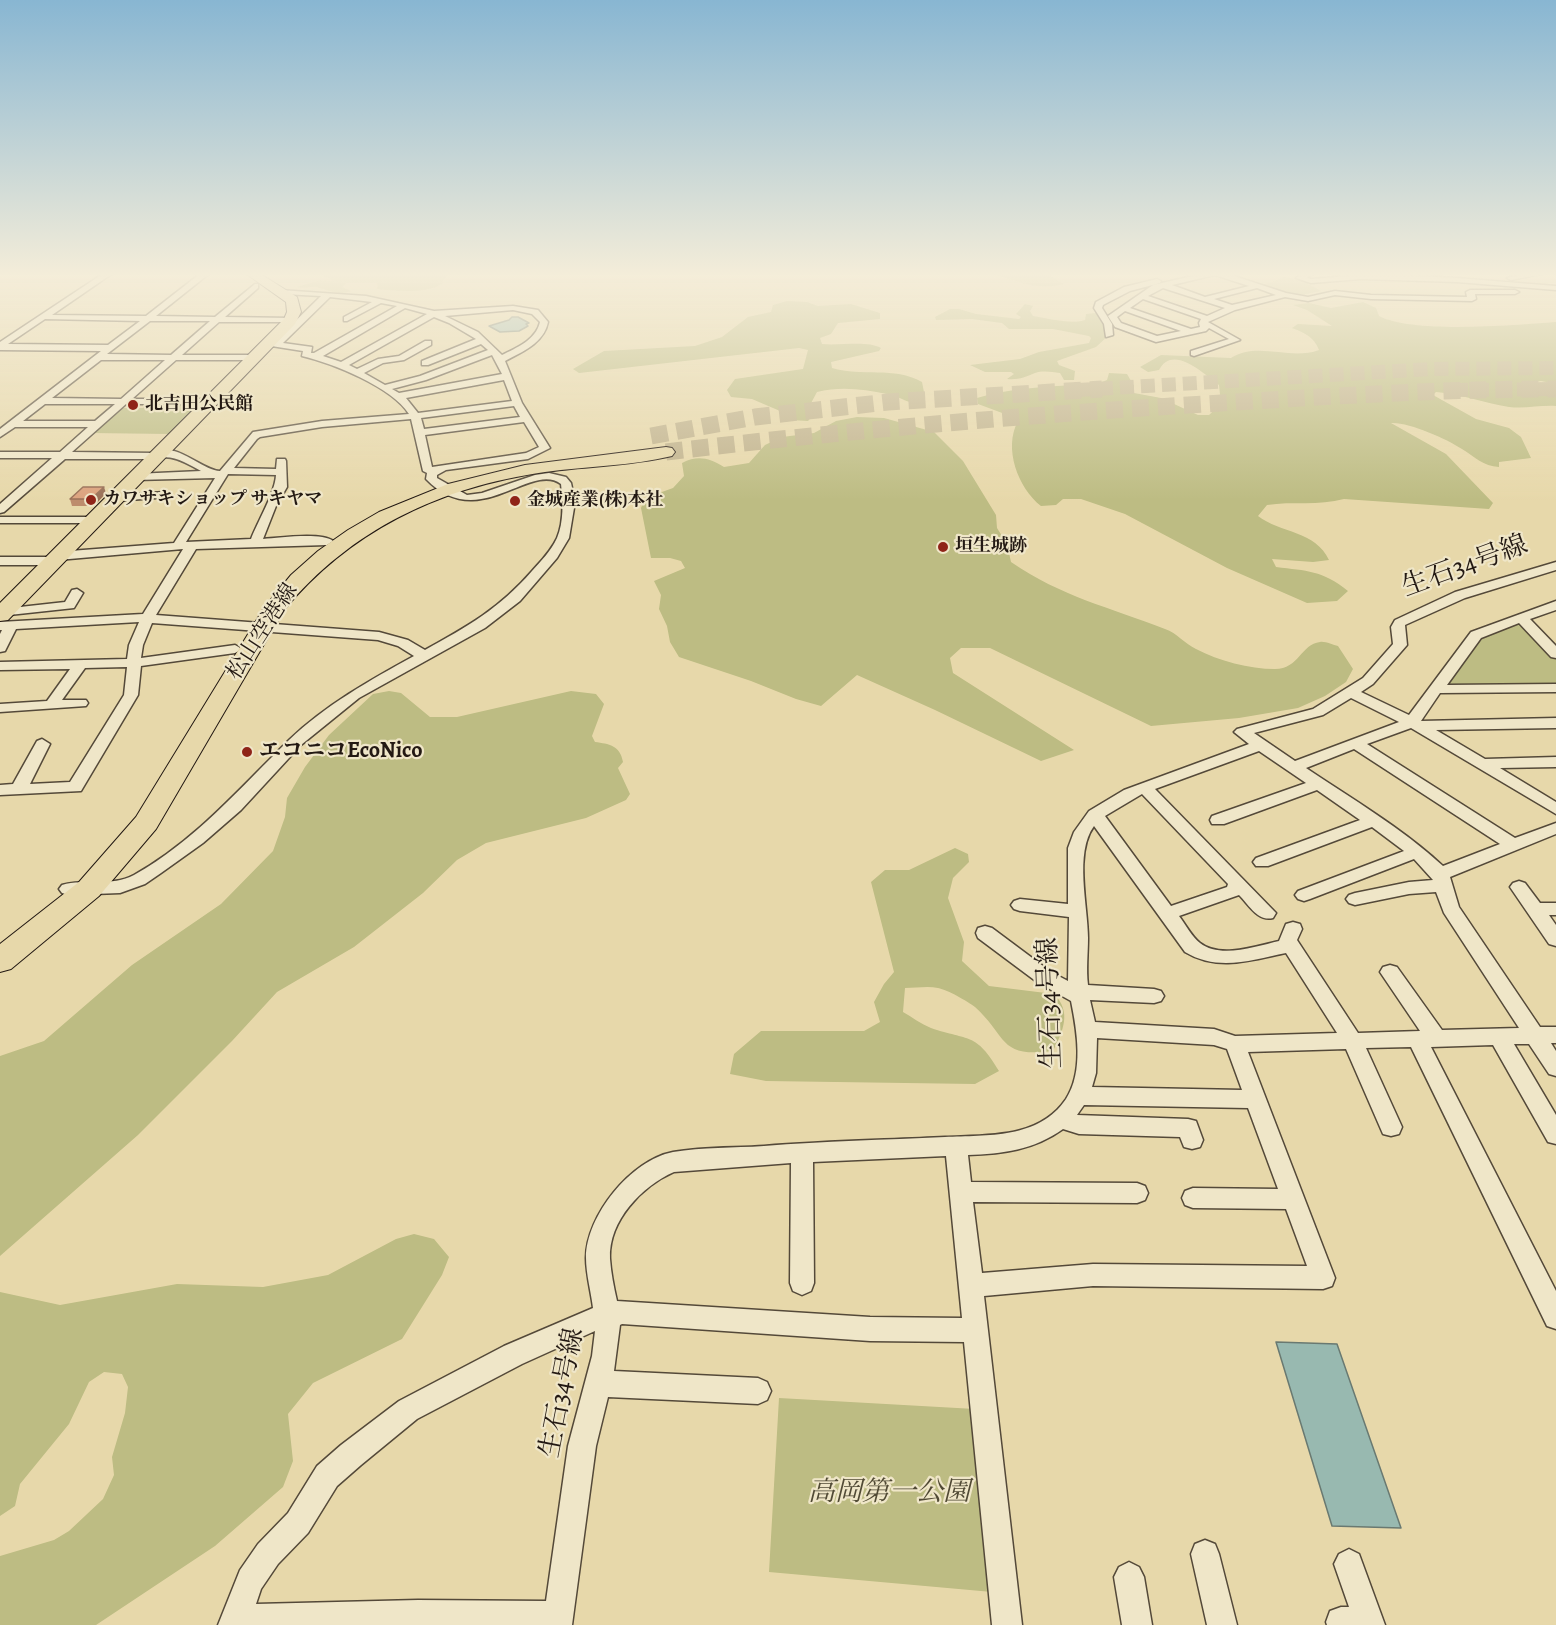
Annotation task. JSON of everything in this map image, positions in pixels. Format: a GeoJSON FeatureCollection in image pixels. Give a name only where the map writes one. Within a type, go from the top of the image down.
{"type":"FeatureCollection","features":[{"type":"Feature","properties":{"kind":"main road"},"geometry":{"type":"LineString","coordinates":[[3,620],[55,559],[253,358],[266,349]]}},
{"type":"Feature","properties":{"kind":"main road","name":"松山空港線"},"geometry":{"type":"LineString","coordinates":[[0,961],[79,889],[146,823],[278,583],[292,568],[362,518],[441,483],[525,471],[658,444]]}},
{"type":"Feature","properties":{"kind":"main road","name":"松山空港線"},"geometry":{"type":"LineString","coordinates":[[0,943],[79,889],[120,831],[235,649],[295,580],[333,547],[441,483]]}},
{"type":"Feature","properties":{"kind":"street"},"geometry":{"type":"LineString","coordinates":[[0,434],[108,349]]}},
{"type":"Feature","properties":{"kind":"street"},"geometry":{"type":"LineString","coordinates":[[0,510],[182,349]]}},
{"type":"Feature","properties":{"kind":"street"},"geometry":{"type":"LineString","coordinates":[[79,889],[120,887],[139,880],[197,839],[235,806],[297,742],[354,694],[480,625],[515,598],[553,555],[566,528],[569,502],[567,488],[562,479],[535,478],[475,498],[460,497],[427,469],[413,412],[399,396],[344,364],[305,354],[308,349]]}},
{"type":"Feature","properties":{"kind":"street"},"geometry":{"type":"LineString","coordinates":[[316,356],[328,349]]}},
{"type":"Feature","properties":{"kind":"street"},"geometry":{"type":"LineString","coordinates":[[344,364],[371,349]]}},
{"type":"Feature","properties":{"kind":"street"},"geometry":{"type":"LineString","coordinates":[[359,372],[381,361],[401,358],[415,349]]}},
{"type":"Feature","properties":{"kind":"street"},"geometry":{"type":"LineString","coordinates":[[426,363],[460,349]]}},
{"type":"Feature","properties":{"kind":"street"},"geometry":{"type":"LineString","coordinates":[[441,483],[443,467],[528,456],[541,452],[545,448],[518,403],[502,364],[489,349]]}},
{"type":"Feature","properties":{"kind":"street"},"geometry":{"type":"LineString","coordinates":[[399,396],[502,364],[521,349]]}},
{"type":"Feature","properties":{"kind":"street"},"geometry":{"type":"LineString","coordinates":[[1194,353],[1207,349]]}},
{"type":"Feature","properties":{"kind":"street"},"geometry":{"type":"LineString","coordinates":[[99,357],[253,358]]}},
{"type":"Feature","properties":{"kind":"street"},"geometry":{"type":"LineString","coordinates":[[438,381],[502,364]]}},
{"type":"Feature","properties":{"kind":"street"},"geometry":{"type":"LineString","coordinates":[[382,386],[502,364]]}},
{"type":"Feature","properties":{"kind":"street"},"geometry":{"type":"LineString","coordinates":[[382,386],[410,373]]}},
{"type":"Feature","properties":{"kind":"street"},"geometry":{"type":"LineString","coordinates":[[413,412],[479,400],[478,397]]}},
{"type":"Feature","properties":{"kind":"street"},"geometry":{"type":"LineString","coordinates":[[43,401],[209,402]]}},
{"type":"Feature","properties":{"kind":"street"},"geometry":{"type":"LineString","coordinates":[[0,790],[75,787],[131,695],[135,684],[136,644],[220,473],[253,437],[265,432],[413,412],[518,403]]}},
{"type":"Feature","properties":{"kind":"street"},"geometry":{"type":"LineString","coordinates":[[420,433],[528,418]]}},
{"type":"Feature","properties":{"kind":"street"},"geometry":{"type":"LineString","coordinates":[[14,424],[97,424]]}},
{"type":"Feature","properties":{"kind":"street"},"geometry":{"type":"LineString","coordinates":[[0,455],[177,454],[220,473]]}},
{"type":"Feature","properties":{"kind":"street"},"geometry":{"type":"LineString","coordinates":[[135,477],[220,473],[281,467],[281,487],[270,506],[255,543]]}},
{"type":"Feature","properties":{"kind":"street"},"geometry":{"type":"LineString","coordinates":[[115,498],[166,495]]}},
{"type":"Feature","properties":{"kind":"street"},"geometry":{"type":"LineString","coordinates":[[0,520],[93,520]]}},
{"type":"Feature","properties":{"kind":"street"},"geometry":{"type":"LineString","coordinates":[[0,561],[55,559],[184,547],[327,541]]}},
{"type":"Feature","properties":{"kind":"street","name":"生石34号線"},"geometry":{"type":"LineString","coordinates":[[1260,745],[1242,732],[1318,712],[1368,681],[1400,645],[1398,627],[1401,623],[1460,595],[1556,566]]}},
{"type":"Feature","properties":{"kind":"street"},"geometry":{"type":"LineString","coordinates":[[3,620],[69,605],[77,593]]}},
{"type":"Feature","properties":{"kind":"street"},"geometry":{"type":"LineString","coordinates":[[1415,724],[1476,635],[1556,605]]}},
{"type":"Feature","properties":{"kind":"street"},"geometry":{"type":"LineString","coordinates":[[3,620],[149,618],[369,634],[403,643],[423,655]]}},
{"type":"Feature","properties":{"kind":"street"},"geometry":{"type":"LineString","coordinates":[[1521,618],[1530,624],[1556,654]]}},
{"type":"Feature","properties":{"kind":"street"},"geometry":{"type":"LineString","coordinates":[[0,648],[3,620]]}},
{"type":"Feature","properties":{"kind":"street"},"geometry":{"type":"LineString","coordinates":[[0,666],[135,663],[235,649]]}},
{"type":"Feature","properties":{"kind":"street"},"geometry":{"type":"LineString","coordinates":[[51,705],[80,665]]}},
{"type":"Feature","properties":{"kind":"street"},"geometry":{"type":"LineString","coordinates":[[1437,689],[1556,688]]}},
{"type":"Feature","properties":{"kind":"street"},"geometry":{"type":"LineString","coordinates":[[1350,692],[1415,724],[1556,809]]}},
{"type":"Feature","properties":{"kind":"street"},"geometry":{"type":"LineString","coordinates":[[0,708],[81,704]]}},
{"type":"Feature","properties":{"kind":"street"},"geometry":{"type":"LineString","coordinates":[[1293,767],[1355,743],[1415,724],[1556,723]]}},
{"type":"Feature","properties":{"kind":"street"},"geometry":{"type":"LineString","coordinates":[[1355,743],[1514,846]]}},
{"type":"Feature","properties":{"kind":"street"},"geometry":{"type":"LineString","coordinates":[[19,789],[30,769],[31,761],[42,744]]}},
{"type":"Feature","properties":{"kind":"street"},"geometry":{"type":"LineString","coordinates":[[1260,745],[1417,852],[1442,879],[1450,908],[1556,1068]]}},
{"type":"Feature","properties":{"kind":"street","name":"生石34号線"},"geometry":{"type":"LineString","coordinates":[[557,1621],[582,1446],[606,1347],[607,1315],[598,1257],[603,1233],[612,1213],[623,1197],[652,1171],[672,1162],[802,1153],[1005,1144],[1027,1139],[1049,1128],[1063,1117],[1081,1096],[1087,1050],[1080,994],[1076,853],[1086,826],[1095,815],[1112,803],[1145,788],[1260,745]]}},
{"type":"Feature","properties":{"kind":"street"},"geometry":{"type":"LineString","coordinates":[[1481,764],[1556,762]]}},
{"type":"Feature","properties":{"kind":"street"},"geometry":{"type":"LineString","coordinates":[[1218,820],[1318,784]]}},
{"type":"Feature","properties":{"kind":"street"},"geometry":{"type":"LineString","coordinates":[[1145,788],[1237,885],[1267,913]]}},
{"type":"Feature","properties":{"kind":"street"},"geometry":{"type":"LineString","coordinates":[[1095,815],[1192,947],[1207,956],[1233,956],[1292,937],[1353,1041],[1391,1127]]}},
{"type":"Feature","properties":{"kind":"street"},"geometry":{"type":"LineString","coordinates":[[1262,862],[1373,821]]}},
{"type":"Feature","properties":{"kind":"street"},"geometry":{"type":"LineString","coordinates":[[1355,899],[1442,879],[1556,828]]}},
{"type":"Feature","properties":{"kind":"street"},"geometry":{"type":"LineString","coordinates":[[1304,894],[1417,852]]}},
{"type":"Feature","properties":{"kind":"street"},"geometry":{"type":"LineString","coordinates":[[1167,914],[1233,891],[1237,885]]}},
{"type":"Feature","properties":{"kind":"street"},"geometry":{"type":"LineString","coordinates":[[1519,888],[1556,939]]}},
{"type":"Feature","properties":{"kind":"street"},"geometry":{"type":"LineString","coordinates":[[1020,906],[1077,911]]}},
{"type":"Feature","properties":{"kind":"street"},"geometry":{"type":"LineString","coordinates":[[1535,909],[1556,909]]}},
{"type":"Feature","properties":{"kind":"street"},"geometry":{"type":"LineString","coordinates":[[985,933],[1044,977],[1080,994],[1154,996]]}},
{"type":"Feature","properties":{"kind":"street"},"geometry":{"type":"LineString","coordinates":[[1389,972],[1427,1039],[1556,1317]]}},
{"type":"Feature","properties":{"kind":"street"},"geometry":{"type":"LineString","coordinates":[[1086,1029],[1214,1037],[1235,1044],[1556,1035]]}},
{"type":"Feature","properties":{"kind":"street"},"geometry":{"type":"LineString","coordinates":[[1499,1037],[1556,1135]]}},
{"type":"Feature","properties":{"kind":"street"},"geometry":{"type":"LineString","coordinates":[[971,1285],[1093,1275],[1323,1278],[1235,1044]]}},
{"type":"Feature","properties":{"kind":"street"},"geometry":{"type":"LineString","coordinates":[[1081,1096],[1255,1099]]}},
{"type":"Feature","properties":{"kind":"street"},"geometry":{"type":"LineString","coordinates":[[1063,1117],[1079,1125],[1188,1128],[1192,1140]]}},
{"type":"Feature","properties":{"kind":"street"},"geometry":{"type":"LineString","coordinates":[[956,1146],[1007,1625]]}},
{"type":"Feature","properties":{"kind":"street"},"geometry":{"type":"LineString","coordinates":[[802,1153],[802,1283]]}},
{"type":"Feature","properties":{"kind":"street"},"geometry":{"type":"LineString","coordinates":[[961,1192],[1137,1193]]}},
{"type":"Feature","properties":{"kind":"street"},"geometry":{"type":"LineString","coordinates":[[1192,1198],[1293,1199]]}},
{"type":"Feature","properties":{"kind":"street"},"geometry":{"type":"LineString","coordinates":[[557,1621],[418,1615],[234,1622],[250,1580],[268,1554],[298,1523],[327,1476],[351,1455],[408,1410],[513,1355],[607,1315],[622,1312],[870,1329],[976,1330]]}},
{"type":"Feature","properties":{"kind":"street"},"geometry":{"type":"LineString","coordinates":[[598,1383],[758,1391]]}},
{"type":"Feature","properties":{"kind":"street"},"geometry":{"type":"LineString","coordinates":[[1206,1554],[1222,1625]]}},
{"type":"Feature","properties":{"kind":"street"},"geometry":{"type":"LineString","coordinates":[[1349,1564],[1360,1623]]}},
{"type":"Feature","properties":{"kind":"street"},"geometry":{"type":"LineString","coordinates":[[1129,1577],[1137,1625]]}},
{"type":"Feature","properties":{"kind":"green space"},"geometry":{"type":"Polygon","coordinates":[[[792,349],[579,373],[573,369],[604,351],[792,349]]]}},
{"type":"Feature","properties":{"kind":"green space"},"geometry":{"type":"Polygon","coordinates":[[[803,349],[880,349],[831,362],[832,368],[911,377],[922,382],[925,397],[923,402],[913,403],[892,395],[861,390],[826,390],[817,392],[810,405],[813,415],[808,421],[791,420],[780,411],[752,399],[731,397],[727,390],[735,379],[803,369],[808,350],[803,349]]]}},
{"type":"Feature","properties":{"kind":"green space"},"geometry":{"type":"Polygon","coordinates":[[[1057,349],[1091,349],[1057,361],[1059,365],[1075,371],[1074,380],[1064,380],[1060,373],[1044,371],[1018,379],[1007,379],[1014,374],[985,372],[970,365],[1020,359],[1057,349]]]}},
{"type":"Feature","properties":{"kind":"green space"},"geometry":{"type":"Polygon","coordinates":[[[1556,349],[1556,384],[1534,382],[1556,392],[1556,406],[1509,407],[1445,393],[1436,392],[1433,395],[1476,419],[1509,428],[1521,437],[1531,458],[1499,462],[1499,467],[1493,466],[1438,436],[1408,425],[1391,423],[1446,454],[1493,503],[1489,509],[1344,499],[1267,505],[1258,516],[1316,543],[1329,560],[1313,562],[1272,559],[1276,567],[1322,575],[1339,584],[1348,591],[1337,601],[1307,603],[1227,568],[1125,514],[1081,499],[1063,499],[1056,505],[1041,506],[1026,489],[1015,467],[1012,443],[1018,421],[978,404],[977,398],[1007,391],[1100,383],[1107,380],[1109,373],[1127,374],[1134,386],[1134,393],[1161,398],[1198,415],[1209,415],[1221,404],[1219,385],[1198,369],[1180,360],[1165,362],[1159,370],[1148,372],[1140,367],[1161,355],[1231,358],[1252,351],[1297,354],[1319,350],[1556,349]]]}},
{"type":"Feature","properties":{"kind":"green space"},"geometry":{"type":"Polygon","coordinates":[[[147,404],[200,404],[169,434],[90,433],[118,408],[143,408],[147,404]]]}},
{"type":"Feature","properties":{"kind":"green space"},"geometry":{"type":"Polygon","coordinates":[[[857,417],[884,418],[934,432],[963,461],[996,515],[997,528],[1007,544],[1011,562],[1049,584],[1067,593],[1169,631],[1196,649],[1234,664],[1265,669],[1283,668],[1295,661],[1308,647],[1322,642],[1338,646],[1353,669],[1346,682],[1325,696],[1298,708],[1239,718],[1151,726],[990,648],[961,648],[950,658],[953,673],[1074,750],[1041,761],[857,675],[821,706],[679,657],[670,642],[667,626],[659,609],[661,595],[654,581],[685,568],[681,561],[670,558],[651,558],[641,508],[645,498],[673,488],[684,476],[682,463],[693,459],[703,459],[724,467],[749,463],[765,445],[782,437],[814,433],[836,421],[857,417]]]}},
{"type":"Feature","properties":{"kind":"green space"},"geometry":{"type":"Polygon","coordinates":[[[1517,624],[1527,627],[1556,659],[1556,687],[1443,687],[1483,636],[1517,624]]]}},
{"type":"Feature","properties":{"kind":"green space"},"geometry":{"type":"Polygon","coordinates":[[[389,691],[401,693],[430,717],[457,717],[571,691],[596,694],[604,704],[592,736],[595,742],[617,749],[622,756],[623,762],[618,768],[630,794],[626,800],[586,818],[486,843],[457,860],[423,893],[354,947],[277,992],[232,1041],[138,1135],[0,1256],[0,1056],[44,1041],[132,965],[221,904],[273,851],[285,817],[287,798],[305,767],[329,735],[373,694],[389,691]]]}},
{"type":"Feature","properties":{"kind":"green space"},"geometry":{"type":"Polygon","coordinates":[[[955,848],[968,854],[969,862],[953,878],[948,898],[964,942],[962,961],[989,986],[1054,994],[1063,1008],[1064,1022],[1053,1051],[1035,1052],[1013,1048],[975,1007],[947,991],[934,987],[905,988],[903,1012],[931,1028],[971,1040],[984,1050],[999,1071],[975,1084],[766,1081],[730,1074],[734,1054],[761,1031],[864,1031],[880,1022],[874,1002],[894,972],[871,882],[885,870],[909,870],[955,848]]]}},
{"type":"Feature","properties":{"kind":"green space"},"geometry":{"type":"Polygon","coordinates":[[[414,1234],[434,1239],[449,1257],[442,1275],[402,1339],[313,1383],[288,1414],[293,1461],[283,1487],[215,1546],[96,1625],[0,1625],[0,1556],[54,1540],[69,1531],[103,1499],[114,1475],[112,1457],[125,1413],[128,1387],[122,1374],[104,1372],[89,1382],[69,1424],[20,1484],[15,1506],[0,1516],[0,1292],[60,1305],[177,1284],[263,1287],[328,1275],[396,1239],[414,1234]]]}},
{"type":"Feature","properties":{"kind":"green space","name":"高岡第一公園"},"geometry":{"type":"Polygon","coordinates":[[[779,1398],[975,1409],[992,1592],[769,1572],[779,1398]]]}},
{"type":"Feature","properties":{"kind":"water"},"geometry":{"type":"Polygon","coordinates":[[[1276,1342],[1337,1344],[1401,1528],[1332,1526],[1276,1342]]]}},
{"type":"Feature","properties":{"kind":"building"},"geometry":{"type":"Polygon","coordinates":[[[83,487],[104,487],[91,499],[70,499],[83,487]]]}},
{"type":"Feature","properties":{"kind":"tunnel"},"geometry":{"type":"LineString","coordinates":[[1078,390],[1432,369],[1556,368]]}},
{"type":"Feature","properties":{"kind":"tunnel"},"geometry":{"type":"LineString","coordinates":[[651,436],[755,417],[888,402],[1102,389]]}},
{"type":"Feature","properties":{"kind":"tunnel"},"geometry":{"type":"LineString","coordinates":[[666,452],[944,423],[1082,412],[1388,393],[1556,389],[1454,390]]}},
{"type":"Feature","properties":{"kind":"place","name":"北吉田公民館"},"geometry":{"type":"Point","coordinates":[133,405]}},
{"type":"Feature","properties":{"kind":"place","name":"カワサキショップ サキヤマ"},"geometry":{"type":"Point","coordinates":[91,500]}},
{"type":"Feature","properties":{"kind":"place","name":"金城産業(株)本社"},"geometry":{"type":"Point","coordinates":[515,501]}},
{"type":"Feature","properties":{"kind":"place","name":"垣生城跡"},"geometry":{"type":"Point","coordinates":[943,547]}},
{"type":"Feature","properties":{"kind":"place","name":"エコニコEcoNico"},"geometry":{"type":"Point","coordinates":[247,752]}}]}
